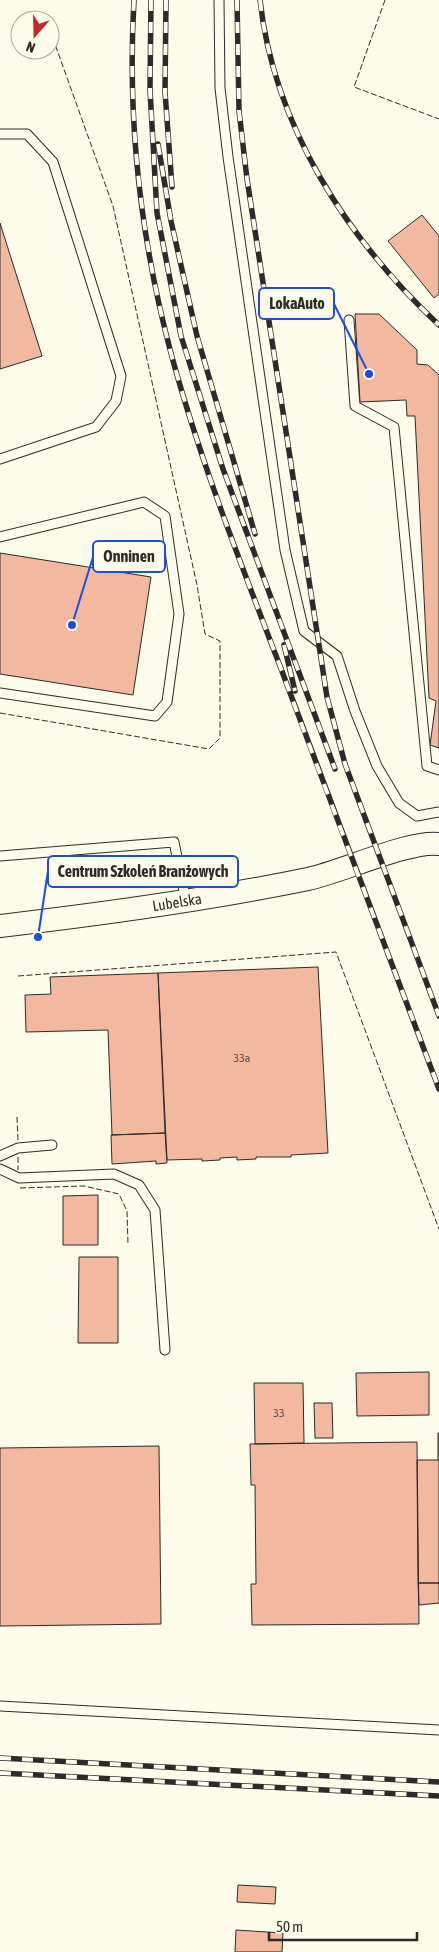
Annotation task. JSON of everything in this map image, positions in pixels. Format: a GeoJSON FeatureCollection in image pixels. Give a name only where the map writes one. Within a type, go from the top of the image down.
{"type":"FeatureCollection","features":[{"type":"Feature","properties":{"kind":"street","name":"Lubelska"},"geometry":{"type":"LineString","coordinates":[[0,926],[186,901],[307,879],[336,872],[403,849],[439,844]]}},
{"type":"Feature","properties":{"kind":"lane"},"geometry":{"type":"LineString","coordinates":[[219,0],[220,88],[228,157],[284,550],[304,631],[337,656],[354,711],[377,766],[399,803],[418,816],[439,812]]}},
{"type":"Feature","properties":{"kind":"lane"},"geometry":{"type":"LineString","coordinates":[[0,134],[27,134],[53,162],[121,376],[116,401],[96,427],[0,459]]}},
{"type":"Feature","properties":{"kind":"lane"},"geometry":{"type":"LineString","coordinates":[[348,320],[355,406],[394,427],[427,766],[439,770]]}},
{"type":"Feature","properties":{"kind":"lane"},"geometry":{"type":"LineString","coordinates":[[0,536],[144,502],[165,516],[179,614],[167,702],[155,716],[0,692]]}},
{"type":"Feature","properties":{"kind":"lane"},"geometry":{"type":"LineString","coordinates":[[0,856],[174,842],[186,901]]}},
{"type":"Feature","properties":{"kind":"lane"},"geometry":{"type":"LineString","coordinates":[[0,1156],[18,1148],[52,1145]]}},
{"type":"Feature","properties":{"kind":"lane"},"geometry":{"type":"LineString","coordinates":[[0,1169],[19,1178],[114,1174],[139,1185],[155,1210],[165,1350]]}},
{"type":"Feature","properties":{"kind":"lane"},"geometry":{"type":"LineString","coordinates":[[0,1706],[439,1730]]}},
{"type":"Feature","properties":{"kind":"building"},"geometry":{"type":"Polygon","coordinates":[[[422,215],[439,236],[439,294],[434,298],[388,241],[422,215]]]}},
{"type":"Feature","properties":{"kind":"building"},"geometry":{"type":"Polygon","coordinates":[[[0,223],[42,356],[0,369],[0,223]]]}},
{"type":"Feature","properties":{"kind":"building"},"geometry":{"type":"Polygon","coordinates":[[[355,314],[379,314],[417,350],[417,364],[428,365],[439,375],[439,748],[430,745],[436,701],[429,698],[415,416],[407,416],[406,400],[360,402],[355,314]]]}},
{"type":"Feature","properties":{"kind":"building"},"geometry":{"type":"Polygon","coordinates":[[[0,553],[151,577],[133,695],[0,674],[0,553]]]}},
{"type":"Feature","properties":{"kind":"building"},"geometry":{"type":"Polygon","coordinates":[[[318,967],[328,1153],[291,1155],[291,1157],[256,1157],[256,1159],[237,1160],[237,1157],[202,1161],[202,1159],[167,1160],[158,973],[318,967]]]}},
{"type":"Feature","properties":{"kind":"building"},"geometry":{"type":"Polygon","coordinates":[[[158,973],[165,1133],[112,1135],[108,1030],[26,1032],[25,995],[51,994],[50,977],[158,973]]]}},
{"type":"Feature","properties":{"kind":"building"},"geometry":{"type":"Polygon","coordinates":[[[165,1133],[167,1163],[156,1164],[156,1161],[112,1164],[111,1135],[165,1133]]]}},
{"type":"Feature","properties":{"kind":"building"},"geometry":{"type":"Polygon","coordinates":[[[98,1195],[98,1245],[63,1245],[63,1196],[98,1195]]]}},
{"type":"Feature","properties":{"kind":"building"},"geometry":{"type":"Polygon","coordinates":[[[79,1257],[118,1257],[118,1343],[78,1343],[79,1257]]]}},
{"type":"Feature","properties":{"kind":"building"},"geometry":{"type":"Polygon","coordinates":[[[429,1372],[429,1415],[357,1416],[356,1373],[429,1372]]]}},
{"type":"Feature","properties":{"kind":"building"},"geometry":{"type":"Polygon","coordinates":[[[254,1383],[303,1383],[304,1443],[255,1444],[254,1383]]]}},
{"type":"Feature","properties":{"kind":"building"},"geometry":{"type":"Polygon","coordinates":[[[314,1403],[332,1403],[333,1438],[315,1438],[314,1403]]]}},
{"type":"Feature","properties":{"kind":"building"},"geometry":{"type":"Polygon","coordinates":[[[438,1433],[439,1583],[418,1583],[417,1460],[438,1460],[438,1433]]]}},
{"type":"Feature","properties":{"kind":"building"},"geometry":{"type":"Polygon","coordinates":[[[417,1442],[419,1624],[252,1625],[251,1584],[256,1584],[255,1485],[251,1485],[250,1444],[417,1442]]]}},
{"type":"Feature","properties":{"kind":"building"},"geometry":{"type":"Polygon","coordinates":[[[159,1446],[161,1624],[0,1626],[0,1448],[159,1446]]]}},
{"type":"Feature","properties":{"kind":"building"},"geometry":{"type":"Polygon","coordinates":[[[418,1583],[439,1583],[439,1603],[419,1605],[418,1583]]]}},
{"type":"Feature","properties":{"kind":"building"},"geometry":{"type":"Polygon","coordinates":[[[238,1885],[276,1887],[275,1904],[237,1902],[238,1885]]]}},
{"type":"Feature","properties":{"kind":"building"},"geometry":{"type":"Polygon","coordinates":[[[236,1930],[283,1933],[282,1952],[235,1952],[236,1930]]]}},
{"type":"Feature","properties":{"kind":"railway"},"geometry":{"type":"LineString","coordinates":[[134,0],[133,90],[139,180],[152,270],[161,314],[183,397],[222,513],[439,1089]]}},
{"type":"Feature","properties":{"kind":"railway"},"geometry":{"type":"LineString","coordinates":[[151,0],[150,90],[157,213],[181,336],[223,469],[335,769]]}},
{"type":"Feature","properties":{"kind":"railway"},"geometry":{"type":"LineString","coordinates":[[166,0],[165,92],[172,187]]}},
{"type":"Feature","properties":{"kind":"railway"},"geometry":{"type":"LineString","coordinates":[[237,0],[239,111],[247,179],[327,697],[345,764],[439,1016]]}},
{"type":"Feature","properties":{"kind":"railway"},"geometry":{"type":"LineString","coordinates":[[260,0],[268,47],[281,92],[299,136],[321,178],[346,218],[375,256],[406,292],[439,325]]}},
{"type":"Feature","properties":{"kind":"railway"},"geometry":{"type":"LineString","coordinates":[[158,144],[171,221],[197,336],[255,534]]}},
{"type":"Feature","properties":{"kind":"railway"},"geometry":{"type":"LineString","coordinates":[[284,645],[295,691]]}},
{"type":"Feature","properties":{"kind":"railway"},"geometry":{"type":"LineString","coordinates":[[0,1758],[439,1782]]}},
{"type":"Feature","properties":{"kind":"railway"},"geometry":{"type":"LineString","coordinates":[[0,1773],[439,1796]]}},
{"type":"Feature","properties":{"kind":"fence"},"geometry":{"type":"LineString","coordinates":[[385,0],[354,87],[439,119]]}},
{"type":"Feature","properties":{"kind":"fence"},"geometry":{"type":"LineString","coordinates":[[0,713],[209,749],[220,738],[220,641],[205,634],[197,585],[113,206],[60,58]]}},
{"type":"Feature","properties":{"kind":"fence"},"geometry":{"type":"LineString","coordinates":[[18,976],[336,952],[439,1229]]}},
{"type":"Feature","properties":{"kind":"fence"},"geometry":{"type":"LineString","coordinates":[[17,1117],[18,1140]]}},
{"type":"Feature","properties":{"kind":"fence"},"geometry":{"type":"LineString","coordinates":[[18,1157],[18,1170]]}},
{"type":"Feature","properties":{"kind":"fence"},"geometry":{"type":"LineString","coordinates":[[20,1188],[84,1186],[119,1194],[127,1211],[128,1244]]}},
{"type":"Feature","properties":{"kind":"place","name":"LokaAuto"},"geometry":{"type":"Point","coordinates":[369,374]}},
{"type":"Feature","properties":{"kind":"place","name":"Onninen"},"geometry":{"type":"Point","coordinates":[72,625]}},
{"type":"Feature","properties":{"kind":"place","name":"Centrum Szkoleń Branżowych"},"geometry":{"type":"Point","coordinates":[38,937]}}]}
